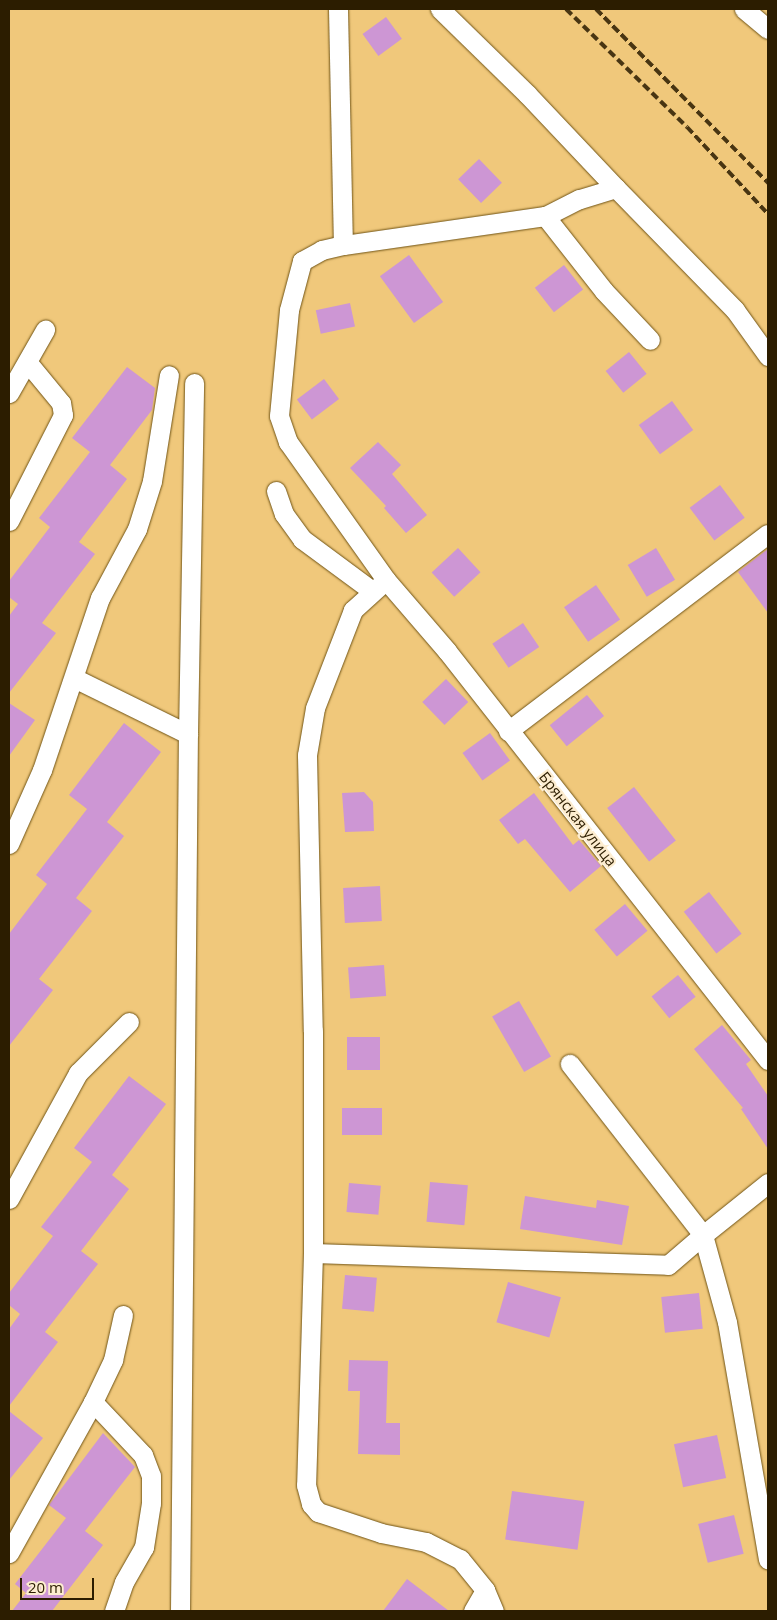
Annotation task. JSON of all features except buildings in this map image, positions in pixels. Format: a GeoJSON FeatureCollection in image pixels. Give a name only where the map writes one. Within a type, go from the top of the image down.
{"type":"FeatureCollection","features":[{"type":"Feature","properties":{"kind":"street"},"geometry":{"type":"LineString","coordinates":[[338,9],[343,245]]}},
{"type":"Feature","properties":{"kind":"street"},"geometry":{"type":"LineString","coordinates":[[440,9],[527,94],[735,310],[768,356]]}},
{"type":"Feature","properties":{"kind":"street"},"geometry":{"type":"LineString","coordinates":[[744,9],[768,30]]}},
{"type":"Feature","properties":{"kind":"street"},"geometry":{"type":"LineString","coordinates":[[379,585],[288,442],[279,416],[289,310],[302,261],[322,250],[343,245],[545,216],[579,198],[616,188]]}},
{"type":"Feature","properties":{"kind":"street"},"geometry":{"type":"LineString","coordinates":[[545,216],[604,291],[650,340]]}},
{"type":"Feature","properties":{"kind":"street"},"geometry":{"type":"LineString","coordinates":[[9,393],[28,363],[45,330]]}},
{"type":"Feature","properties":{"kind":"street"},"geometry":{"type":"LineString","coordinates":[[9,521],[63,415],[61,403],[28,363]]}},
{"type":"Feature","properties":{"kind":"street"},"geometry":{"type":"LineString","coordinates":[[9,844],[36,786],[100,598],[136,529],[146,500],[169,376]]}},
{"type":"Feature","properties":{"kind":"street"},"geometry":{"type":"LineString","coordinates":[[180,1611],[188,734],[194,383]]}},
{"type":"Feature","properties":{"kind":"street"},"geometry":{"type":"LineString","coordinates":[[276,491],[284,514],[302,539],[379,585]]}},
{"type":"Feature","properties":{"kind":"street"},"geometry":{"type":"LineString","coordinates":[[508,731],[768,534]]}},
{"type":"Feature","properties":{"kind":"street"},"geometry":{"type":"LineString","coordinates":[[379,585],[353,610],[340,638],[315,708],[307,754],[313,1031],[313,1253],[306,1485],[311,1504],[318,1512],[381,1533],[426,1542],[460,1559],[485,1590],[494,1611]]}},
{"type":"Feature","properties":{"kind":"street","name":"Брянская улица"},"geometry":{"type":"LineString","coordinates":[[379,585],[447,651],[768,1060]]}},
{"type":"Feature","properties":{"kind":"street"},"geometry":{"type":"LineString","coordinates":[[74,678],[188,734]]}},
{"type":"Feature","properties":{"kind":"street"},"geometry":{"type":"LineString","coordinates":[[9,1200],[78,1073],[129,1022]]}},
{"type":"Feature","properties":{"kind":"street"},"geometry":{"type":"LineString","coordinates":[[570,1064],[704,1236],[727,1322],[768,1558]]}},
{"type":"Feature","properties":{"kind":"street"},"geometry":{"type":"LineString","coordinates":[[313,1253],[668,1265],[768,1182]]}},
{"type":"Feature","properties":{"kind":"street"},"geometry":{"type":"LineString","coordinates":[[9,1553],[93,1402],[113,1360],[123,1315]]}},
{"type":"Feature","properties":{"kind":"street"},"geometry":{"type":"LineString","coordinates":[[93,1402],[143,1456],[151,1476],[151,1503],[144,1547],[124,1582],[114,1611]]}},
{"type":"Feature","properties":{"kind":"street"},"geometry":{"type":"LineString","coordinates":[[474,1611],[485,1590]]}},
{"type":"Feature","properties":{"kind":"railway"},"geometry":{"type":"LineString","coordinates":[[566,9],[687,127],[768,214]]}},
{"type":"Feature","properties":{"kind":"railway"},"geometry":{"type":"LineString","coordinates":[[596,9],[768,183]]}}]}
